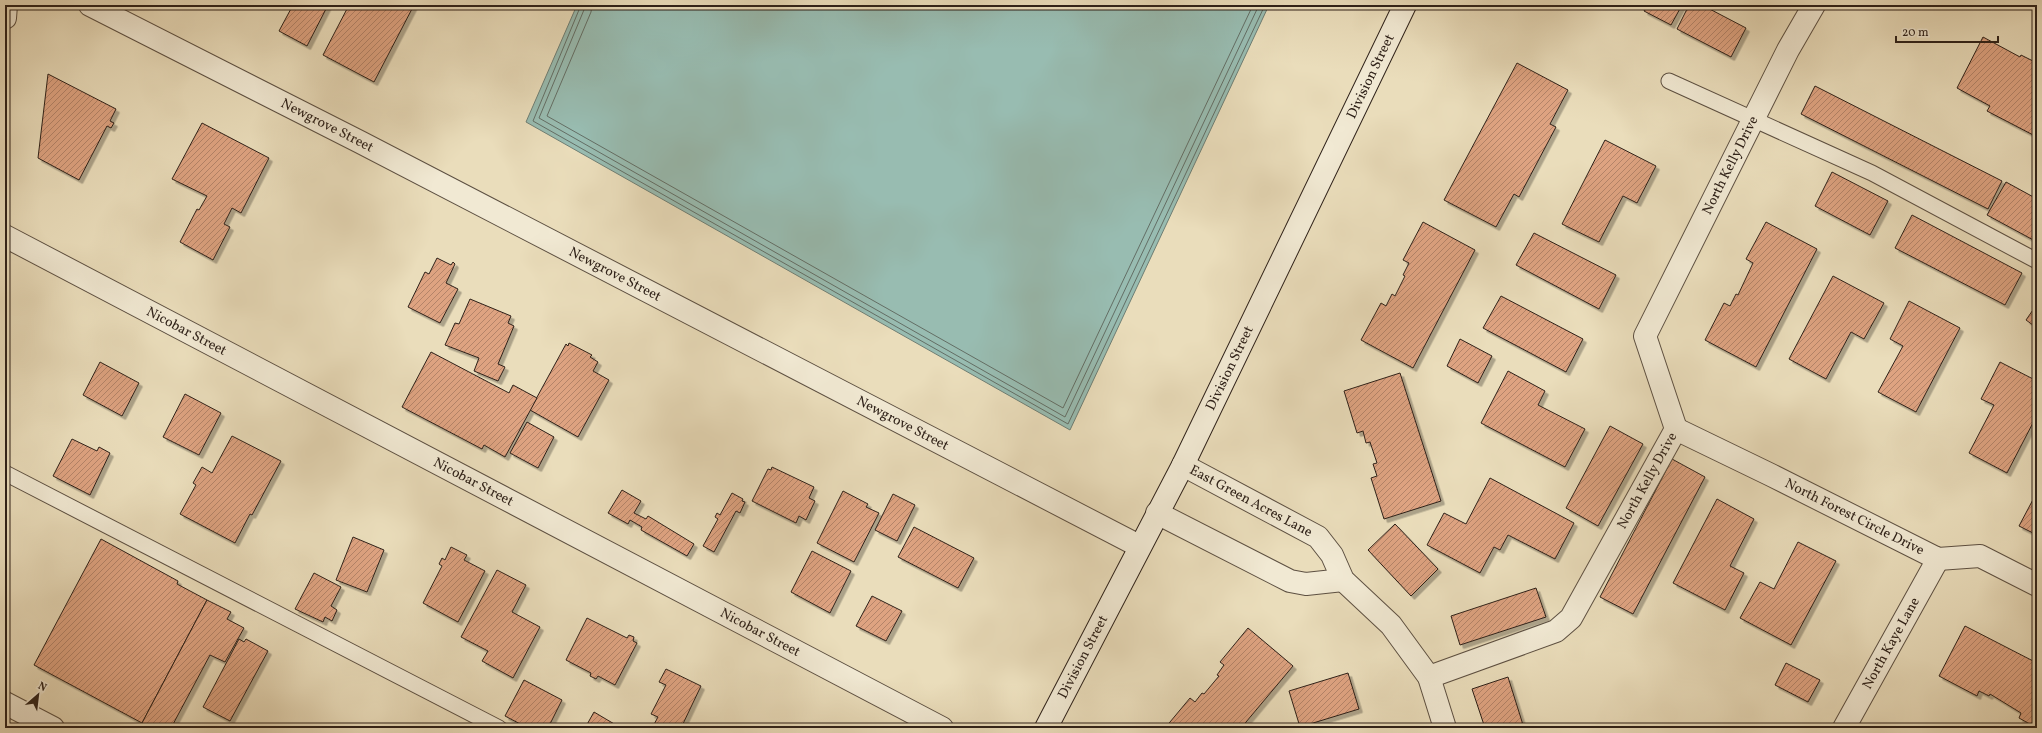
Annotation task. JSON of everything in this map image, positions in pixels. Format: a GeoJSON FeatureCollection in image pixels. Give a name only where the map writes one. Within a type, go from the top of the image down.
{"type":"FeatureCollection","features":[{"type":"Feature","properties":{"kind":"street"},"geometry":{"type":"LineString","coordinates":[[5,18],[6,5]]}},
{"type":"Feature","properties":{"kind":"street","name":"Newgrove Street"},"geometry":{"type":"LineString","coordinates":[[90,5],[367,145],[1139,546]]}},
{"type":"Feature","properties":{"kind":"street","name":"Division Street"},"geometry":{"type":"LineString","coordinates":[[1046,728],[1139,546],[1183,465],[1405,5]]}},
{"type":"Feature","properties":{"kind":"street","name":"North Kelly Drive"},"geometry":{"type":"LineString","coordinates":[[1429,677],[1556,631],[1571,618],[1676,429],[1645,336],[1788,50],[1814,5]]}},
{"type":"Feature","properties":{"kind":"street","name":"Nicobar Street"},"geometry":{"type":"LineString","coordinates":[[5,236],[942,728]]}},
{"type":"Feature","properties":{"kind":"street","name":"North Forest Circle Drive"},"geometry":{"type":"LineString","coordinates":[[1676,429],[1938,559],[1980,556],[2037,585]]}},
{"type":"Feature","properties":{"kind":"street","name":"East Green Acres Lane"},"geometry":{"type":"LineString","coordinates":[[1183,465],[1318,537],[1332,555],[1342,580],[1391,625],[1429,677],[1445,728]]}},
{"type":"Feature","properties":{"kind":"street"},"geometry":{"type":"LineString","coordinates":[[1157,513],[1290,581],[1306,584],[1342,580]]}},
{"type":"Feature","properties":{"kind":"street","name":"North Kaye Lane"},"geometry":{"type":"LineString","coordinates":[[1844,728],[1938,559]]}},
{"type":"Feature","properties":{"kind":"street"},"geometry":{"type":"LineString","coordinates":[[5,703],[53,728]]}},
{"type":"Feature","properties":{"kind":"lane"},"geometry":{"type":"LineString","coordinates":[[1669,81],[1872,173],[2037,260]]}},
{"type":"Feature","properties":{"kind":"lane"},"geometry":{"type":"LineString","coordinates":[[5,473],[499,728]]}},
{"type":"Feature","properties":{"kind":"water"},"geometry":{"type":"Polygon","coordinates":[[[577,5],[1269,5],[1070,430],[526,122],[577,5]]]}},
{"type":"Feature","properties":{"kind":"building"},"geometry":{"type":"Polygon","coordinates":[[[293,5],[328,5],[307,46],[279,31],[293,5]]]}},
{"type":"Feature","properties":{"kind":"building"},"geometry":{"type":"Polygon","coordinates":[[[349,5],[414,5],[374,82],[323,55],[349,5]]]}},
{"type":"Feature","properties":{"kind":"building"},"geometry":{"type":"Polygon","coordinates":[[[1647,5],[1682,5],[1671,25],[1644,11],[1647,5]]]}},
{"type":"Feature","properties":{"kind":"building"},"geometry":{"type":"Polygon","coordinates":[[[1689,5],[1702,5],[1746,28],[1731,57],[1677,29],[1689,5]]]}},
{"type":"Feature","properties":{"kind":"building"},"geometry":{"type":"Polygon","coordinates":[[[1983,37],[2020,57],[2021,55],[2037,63],[2037,137],[1987,111],[1990,106],[1957,88],[1983,37]]]}},
{"type":"Feature","properties":{"kind":"building"},"geometry":{"type":"Polygon","coordinates":[[[1517,63],[1568,90],[1550,124],[1556,127],[1519,197],[1514,194],[1496,227],[1444,200],[1517,63]]]}},
{"type":"Feature","properties":{"kind":"building"},"geometry":{"type":"Polygon","coordinates":[[[48,74],[116,109],[110,121],[114,123],[111,128],[107,126],[79,180],[38,158],[48,74]]]}},
{"type":"Feature","properties":{"kind":"building"},"geometry":{"type":"Polygon","coordinates":[[[1815,86],[2002,181],[1988,209],[1801,114],[1815,86]]]}},
{"type":"Feature","properties":{"kind":"building"},"geometry":{"type":"Polygon","coordinates":[[[202,123],[269,158],[241,213],[232,208],[224,224],[230,227],[213,260],[180,242],[197,209],[199,210],[207,196],[172,179],[202,123]]]}},
{"type":"Feature","properties":{"kind":"building"},"geometry":{"type":"Polygon","coordinates":[[[1605,140],[1656,166],[1637,203],[1623,196],[1599,242],[1562,224],[1605,140]]]}},
{"type":"Feature","properties":{"kind":"building"},"geometry":{"type":"Polygon","coordinates":[[[1832,172],[1888,201],[1870,235],[1815,206],[1832,172]]]}},
{"type":"Feature","properties":{"kind":"building"},"geometry":{"type":"Polygon","coordinates":[[[2006,182],[2037,199],[2037,242],[1987,215],[2006,182]]]}},
{"type":"Feature","properties":{"kind":"building"},"geometry":{"type":"Polygon","coordinates":[[[1912,215],[2022,273],[2005,305],[1895,248],[1912,215]]]}},
{"type":"Feature","properties":{"kind":"building"},"geometry":{"type":"Polygon","coordinates":[[[1423,222],[1475,250],[1413,368],[1361,340],[1381,303],[1386,306],[1392,294],[1395,296],[1405,276],[1403,275],[1409,263],[1403,260],[1423,222]]]}},
{"type":"Feature","properties":{"kind":"building"},"geometry":{"type":"Polygon","coordinates":[[[1766,222],[1817,249],[1756,367],[1705,340],[1724,303],[1730,306],[1736,294],[1738,295],[1753,263],[1746,259],[1766,222]]]}},
{"type":"Feature","properties":{"kind":"building"},"geometry":{"type":"Polygon","coordinates":[[[1534,233],[1616,275],[1599,309],[1516,265],[1534,233]]]}},
{"type":"Feature","properties":{"kind":"building"},"geometry":{"type":"Polygon","coordinates":[[[437,258],[451,265],[453,262],[455,264],[446,283],[458,289],[440,323],[408,307],[425,272],[429,274],[437,258]]]}},
{"type":"Feature","properties":{"kind":"building"},"geometry":{"type":"Polygon","coordinates":[[[1833,276],[1884,303],[1864,339],[1851,332],[1826,379],[1789,359],[1833,276]]]}},
{"type":"Feature","properties":{"kind":"building"},"geometry":{"type":"Polygon","coordinates":[[[1501,296],[1583,339],[1566,372],[1483,328],[1501,296]]]}},
{"type":"Feature","properties":{"kind":"building"},"geometry":{"type":"Polygon","coordinates":[[[470,299],[511,316],[508,323],[514,326],[498,364],[505,367],[498,381],[474,371],[479,358],[445,345],[455,323],[459,324],[470,299]]]}},
{"type":"Feature","properties":{"kind":"building"},"geometry":{"type":"Polygon","coordinates":[[[1909,301],[1960,328],[1916,412],[1878,392],[1903,346],[1890,339],[1909,301]]]}},
{"type":"Feature","properties":{"kind":"building"},"geometry":{"type":"Polygon","coordinates":[[[2037,304],[2037,328],[2026,320],[2037,304]]]}},
{"type":"Feature","properties":{"kind":"building"},"geometry":{"type":"Polygon","coordinates":[[[1460,339],[1492,356],[1478,383],[1447,366],[1460,339]]]}},
{"type":"Feature","properties":{"kind":"building"},"geometry":{"type":"Polygon","coordinates":[[[569,343],[592,355],[590,357],[598,362],[593,371],[609,380],[578,437],[530,410],[566,344],[568,346],[569,343]]]}},
{"type":"Feature","properties":{"kind":"building"},"geometry":{"type":"Polygon","coordinates":[[[431,352],[509,393],[513,385],[537,398],[505,457],[484,445],[482,449],[402,407],[431,352]]]}},
{"type":"Feature","properties":{"kind":"building"},"geometry":{"type":"Polygon","coordinates":[[[100,362],[139,383],[122,416],[83,395],[100,362]]]}},
{"type":"Feature","properties":{"kind":"building"},"geometry":{"type":"Polygon","coordinates":[[[2000,362],[2037,381],[2037,415],[2007,473],[1969,453],[1994,405],[1981,399],[2000,362]]]}},
{"type":"Feature","properties":{"kind":"building"},"geometry":{"type":"Polygon","coordinates":[[[1508,371],[1545,391],[1538,405],[1585,429],[1565,467],[1481,423],[1508,371]]]}},
{"type":"Feature","properties":{"kind":"building"},"geometry":{"type":"Polygon","coordinates":[[[1400,373],[1441,501],[1384,519],[1371,478],[1377,476],[1373,464],[1377,463],[1370,442],[1366,443],[1363,431],[1357,433],[1344,391],[1400,373]]]}},
{"type":"Feature","properties":{"kind":"building"},"geometry":{"type":"Polygon","coordinates":[[[185,394],[221,413],[199,455],[163,437],[185,394]]]}},
{"type":"Feature","properties":{"kind":"building"},"geometry":{"type":"Polygon","coordinates":[[[527,422],[554,437],[538,468],[510,453],[527,422]]]}},
{"type":"Feature","properties":{"kind":"building"},"geometry":{"type":"Polygon","coordinates":[[[1610,426],[1643,444],[1598,526],[1566,508],[1610,426]]]}},
{"type":"Feature","properties":{"kind":"building"},"geometry":{"type":"Polygon","coordinates":[[[232,436],[281,461],[235,543],[180,514],[196,485],[193,483],[202,467],[212,473],[232,436]]]}},
{"type":"Feature","properties":{"kind":"building"},"geometry":{"type":"Polygon","coordinates":[[[72,439],[97,451],[99,447],[110,453],[90,495],[53,476],[72,439]]]}},
{"type":"Feature","properties":{"kind":"building"},"geometry":{"type":"Polygon","coordinates":[[[1672,459],[1705,477],[1633,614],[1600,597],[1672,459]]]}},
{"type":"Feature","properties":{"kind":"building"},"geometry":{"type":"Polygon","coordinates":[[[772,467],[814,487],[809,498],[815,501],[806,520],[799,516],[796,523],[752,501],[768,469],[771,470],[772,467]]]}},
{"type":"Feature","properties":{"kind":"building"},"geometry":{"type":"Polygon","coordinates":[[[1490,478],[1574,523],[1555,559],[1508,535],[1500,550],[1494,547],[1480,573],[1427,545],[1444,513],[1466,524],[1490,478]]]}},
{"type":"Feature","properties":{"kind":"building"},"geometry":{"type":"Polygon","coordinates":[[[622,490],[641,501],[634,513],[646,519],[648,516],[694,544],[687,556],[641,530],[642,527],[630,520],[628,524],[608,513],[622,490]]]}},
{"type":"Feature","properties":{"kind":"building"},"geometry":{"type":"Polygon","coordinates":[[[843,491],[868,504],[866,507],[879,513],[854,562],[817,543],[843,491]]]}},
{"type":"Feature","properties":{"kind":"building"},"geometry":{"type":"Polygon","coordinates":[[[2037,492],[2037,535],[2019,526],[2037,492]]]}},
{"type":"Feature","properties":{"kind":"building"},"geometry":{"type":"Polygon","coordinates":[[[732,493],[743,499],[742,501],[745,502],[740,513],[736,511],[714,552],[703,546],[718,519],[715,517],[717,513],[720,515],[732,493]]]}},
{"type":"Feature","properties":{"kind":"building"},"geometry":{"type":"Polygon","coordinates":[[[893,494],[915,505],[897,541],[875,530],[893,494]]]}},
{"type":"Feature","properties":{"kind":"building"},"geometry":{"type":"Polygon","coordinates":[[[1717,499],[1754,519],[1730,566],[1744,573],[1725,610],[1673,583],[1717,499]]]}},
{"type":"Feature","properties":{"kind":"building"},"geometry":{"type":"Polygon","coordinates":[[[1395,524],[1438,569],[1411,596],[1368,550],[1395,524]]]}},
{"type":"Feature","properties":{"kind":"building"},"geometry":{"type":"Polygon","coordinates":[[[914,527],[974,558],[958,588],[898,557],[914,527]]]}},
{"type":"Feature","properties":{"kind":"building"},"geometry":{"type":"Polygon","coordinates":[[[353,537],[384,550],[367,592],[336,580],[353,537]]]}},
{"type":"Feature","properties":{"kind":"building"},"geometry":{"type":"Polygon","coordinates":[[[101,539],[178,581],[177,584],[207,600],[142,723],[34,665],[101,539]]]}},
{"type":"Feature","properties":{"kind":"building"},"geometry":{"type":"Polygon","coordinates":[[[1798,542],[1836,561],[1791,645],[1740,618],[1760,582],[1774,589],[1798,542]]]}},
{"type":"Feature","properties":{"kind":"building"},"geometry":{"type":"Polygon","coordinates":[[[451,547],[467,555],[464,560],[485,571],[458,622],[423,603],[442,566],[439,564],[442,558],[445,560],[451,547]]]}},
{"type":"Feature","properties":{"kind":"building"},"geometry":{"type":"Polygon","coordinates":[[[812,551],[851,571],[830,613],[791,592],[812,551]]]}},
{"type":"Feature","properties":{"kind":"building"},"geometry":{"type":"Polygon","coordinates":[[[497,570],[526,585],[512,612],[540,627],[513,678],[482,661],[488,651],[461,637],[497,570]]]}},
{"type":"Feature","properties":{"kind":"building"},"geometry":{"type":"Polygon","coordinates":[[[314,573],[341,587],[331,606],[337,610],[332,621],[325,617],[323,622],[295,609],[314,573]]]}},
{"type":"Feature","properties":{"kind":"building"},"geometry":{"type":"Polygon","coordinates":[[[1536,588],[1546,617],[1460,645],[1451,616],[1536,588]]]}},
{"type":"Feature","properties":{"kind":"building"},"geometry":{"type":"Polygon","coordinates":[[[872,596],[902,611],[886,641],[856,626],[872,596]]]}},
{"type":"Feature","properties":{"kind":"building"},"geometry":{"type":"Polygon","coordinates":[[[207,600],[231,612],[227,619],[244,628],[225,662],[210,655],[171,728],[152,728],[142,723],[207,600]]]}},
{"type":"Feature","properties":{"kind":"building"},"geometry":{"type":"Polygon","coordinates":[[[587,618],[627,638],[629,635],[634,637],[633,641],[637,643],[615,685],[598,676],[596,679],[590,676],[591,673],[566,660],[587,618]]]}},
{"type":"Feature","properties":{"kind":"building"},"geometry":{"type":"Polygon","coordinates":[[[1965,626],[2037,663],[2037,728],[2019,718],[2021,713],[1990,694],[1989,696],[1979,691],[1977,696],[1939,676],[1965,626]]]}},
{"type":"Feature","properties":{"kind":"building"},"geometry":{"type":"Polygon","coordinates":[[[1248,628],[1293,666],[1241,728],[1165,728],[1190,698],[1195,702],[1219,676],[1217,675],[1224,665],[1220,662],[1248,628]]]}},
{"type":"Feature","properties":{"kind":"building"},"geometry":{"type":"Polygon","coordinates":[[[239,639],[244,642],[246,639],[268,651],[230,721],[203,707],[239,639]]]}},
{"type":"Feature","properties":{"kind":"building"},"geometry":{"type":"Polygon","coordinates":[[[1786,663],[1820,680],[1808,702],[1775,685],[1786,663]]]}},
{"type":"Feature","properties":{"kind":"building"},"geometry":{"type":"Polygon","coordinates":[[[666,669],[701,686],[681,728],[652,728],[658,717],[651,714],[666,685],[659,682],[666,669]]]}},
{"type":"Feature","properties":{"kind":"building"},"geometry":{"type":"Polygon","coordinates":[[[1348,673],[1359,709],[1300,727],[1289,691],[1348,673]]]}},
{"type":"Feature","properties":{"kind":"building"},"geometry":{"type":"Polygon","coordinates":[[[1508,677],[1524,728],[1485,728],[1472,689],[1508,677]]]}},
{"type":"Feature","properties":{"kind":"building"},"geometry":{"type":"Polygon","coordinates":[[[524,680],[562,700],[548,728],[528,728],[505,716],[524,680]]]}},
{"type":"Feature","properties":{"kind":"building"},"geometry":{"type":"Polygon","coordinates":[[[594,712],[621,728],[585,728],[594,712]]]}}]}
